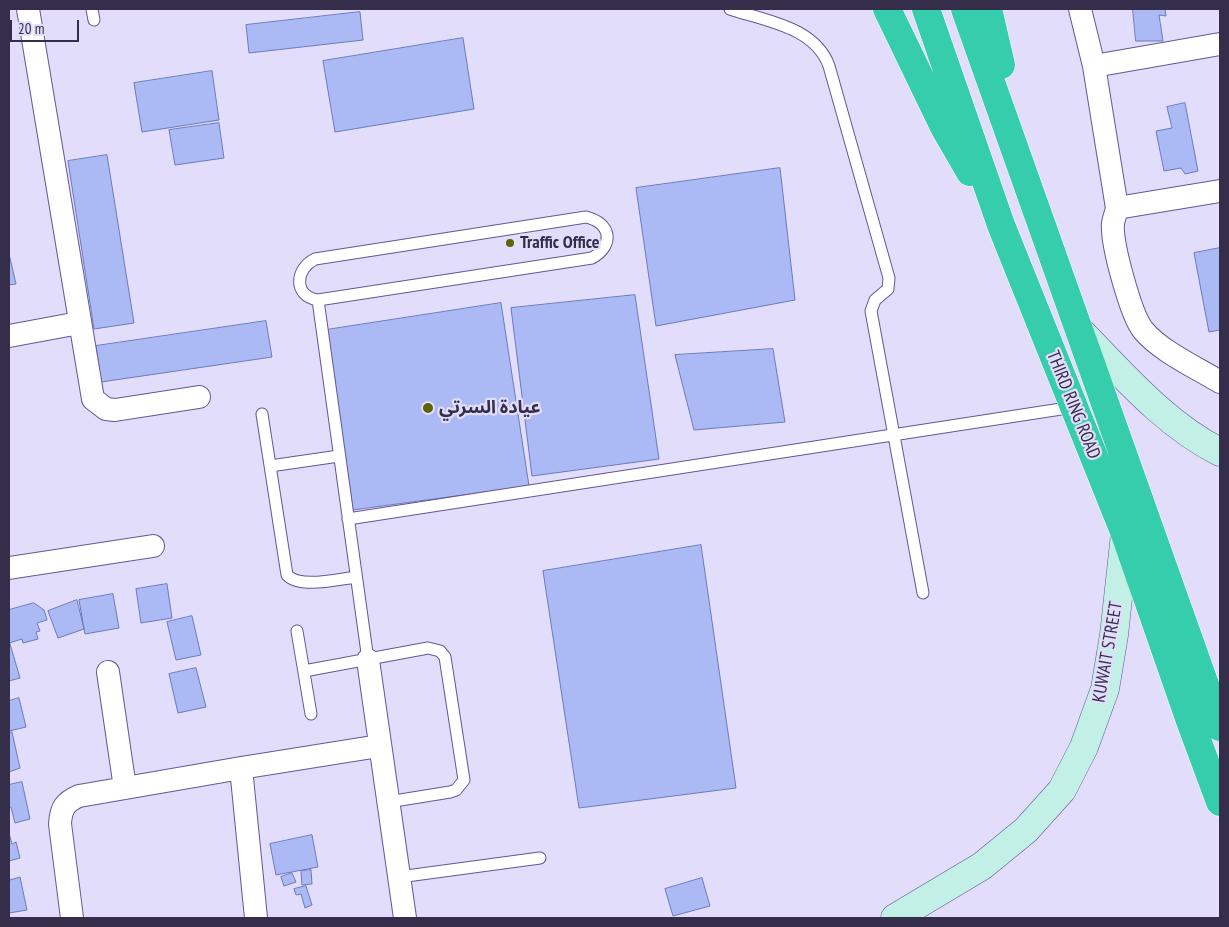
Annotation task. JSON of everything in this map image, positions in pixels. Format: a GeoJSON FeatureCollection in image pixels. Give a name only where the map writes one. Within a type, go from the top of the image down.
{"type":"FeatureCollection","features":[{"type":"Feature","properties":{"kind":"highway"},"geometry":{"type":"LineString","coordinates":[[887,9],[944,127],[1002,224]]}},
{"type":"Feature","properties":{"kind":"highway","name":"THIRD RING ROAD"},"geometry":{"type":"LineString","coordinates":[[926,9],[1002,224],[1125,534],[1220,802]]}},
{"type":"Feature","properties":{"kind":"highway","name":"THIRD RING ROAD"},"geometry":{"type":"LineString","coordinates":[[965,9],[1082,333],[1220,727]]}},
{"type":"Feature","properties":{"kind":"highway"},"geometry":{"type":"LineString","coordinates":[[988,9],[1025,174]]}},
{"type":"Feature","properties":{"kind":"main road"},"geometry":{"type":"LineString","coordinates":[[1082,333],[1158,410],[1204,444],[1220,452]]}},
{"type":"Feature","properties":{"kind":"main road","name":"KUWAIT STREET"},"geometry":{"type":"LineString","coordinates":[[895,918],[982,866],[1026,830],[1062,790],[1084,747],[1105,689],[1114,635],[1125,534]]}},
{"type":"Feature","properties":{"kind":"street"},"geometry":{"type":"LineString","coordinates":[[28,9],[90,390],[98,405],[106,409],[115,410],[199,397]]}},
{"type":"Feature","properties":{"kind":"street"},"geometry":{"type":"LineString","coordinates":[[1080,9],[1094,66],[1117,208],[1113,224],[1114,244],[1131,305],[1143,330],[1162,346],[1220,382]]}},
{"type":"Feature","properties":{"kind":"street"},"geometry":{"type":"LineString","coordinates":[[1094,66],[1220,44]]}},
{"type":"Feature","properties":{"kind":"street"},"geometry":{"type":"LineString","coordinates":[[1117,208],[1220,191]]}},
{"type":"Feature","properties":{"kind":"street"},"geometry":{"type":"LineString","coordinates":[[9,336],[79,323]]}},
{"type":"Feature","properties":{"kind":"street"},"geometry":{"type":"LineString","coordinates":[[9,568],[153,546]]}},
{"type":"Feature","properties":{"kind":"street"},"geometry":{"type":"LineString","coordinates":[[368,660],[405,918]]}},
{"type":"Feature","properties":{"kind":"street"},"geometry":{"type":"LineString","coordinates":[[108,672],[125,788]]}},
{"type":"Feature","properties":{"kind":"street"},"geometry":{"type":"LineString","coordinates":[[72,918],[60,824],[60,811],[67,801],[79,796],[380,746]]}},
{"type":"Feature","properties":{"kind":"street"},"geometry":{"type":"LineString","coordinates":[[241,768],[256,918]]}},
{"type":"Feature","properties":{"kind":"lane"},"geometry":{"type":"LineString","coordinates":[[730,9],[800,33],[814,41],[825,55],[889,278],[888,289],[874,300],[871,311],[922,593]]}},
{"type":"Feature","properties":{"kind":"lane"},"geometry":{"type":"LineString","coordinates":[[586,217],[599,222],[607,235],[606,245],[601,253],[592,258],[318,300],[310,299],[303,294],[298,277],[307,263],[314,259],[586,217]]}},
{"type":"Feature","properties":{"kind":"lane"},"geometry":{"type":"LineString","coordinates":[[318,300],[368,660]]}},
{"type":"Feature","properties":{"kind":"lane"},"geometry":{"type":"LineString","coordinates":[[348,519],[1074,407]]}},
{"type":"Feature","properties":{"kind":"lane"},"geometry":{"type":"LineString","coordinates":[[262,414],[287,576],[292,580],[303,583],[356,577]]}},
{"type":"Feature","properties":{"kind":"lane"},"geometry":{"type":"LineString","coordinates":[[270,466],[339,456]]}},
{"type":"Feature","properties":{"kind":"lane"},"geometry":{"type":"LineString","coordinates":[[297,631],[311,714]]}},
{"type":"Feature","properties":{"kind":"lane"},"geometry":{"type":"LineString","coordinates":[[304,671],[428,648],[440,651],[448,664],[464,780],[456,790],[388,802]]}},
{"type":"Feature","properties":{"kind":"lane"},"geometry":{"type":"LineString","coordinates":[[399,877],[540,858]]}},
{"type":"Feature","properties":{"kind":"building"},"geometry":{"type":"Polygon","coordinates":[[[1133,9],[1165,9],[1166,16],[1159,15],[1163,41],[1136,41],[1133,9]]]}},
{"type":"Feature","properties":{"kind":"building"},"geometry":{"type":"Polygon","coordinates":[[[360,12],[363,40],[249,53],[246,25],[360,12]]]}},
{"type":"Feature","properties":{"kind":"building"},"geometry":{"type":"Polygon","coordinates":[[[463,38],[474,109],[335,132],[323,61],[463,38]]]}},
{"type":"Feature","properties":{"kind":"building"},"geometry":{"type":"Polygon","coordinates":[[[212,71],[219,120],[142,132],[134,83],[212,71]]]}},
{"type":"Feature","properties":{"kind":"building"},"geometry":{"type":"Polygon","coordinates":[[[1185,103],[1198,171],[1185,174],[1181,168],[1164,171],[1156,131],[1172,128],[1167,107],[1185,103]]]}},
{"type":"Feature","properties":{"kind":"building"},"geometry":{"type":"Polygon","coordinates":[[[219,123],[224,158],[175,165],[169,130],[219,123]]]}},
{"type":"Feature","properties":{"kind":"building"},"geometry":{"type":"Polygon","coordinates":[[[107,155],[134,323],[94,329],[68,161],[107,155]]]}},
{"type":"Feature","properties":{"kind":"building"},"geometry":{"type":"Polygon","coordinates":[[[780,168],[795,300],[656,326],[636,188],[780,168]]]}},
{"type":"Feature","properties":{"kind":"building"},"geometry":{"type":"Polygon","coordinates":[[[1220,248],[1220,330],[1209,332],[1194,253],[1220,248]]]}},
{"type":"Feature","properties":{"kind":"building"},"geometry":{"type":"Polygon","coordinates":[[[9,254],[16,284],[9,285],[9,254]]]}},
{"type":"Feature","properties":{"kind":"building"},"geometry":{"type":"Polygon","coordinates":[[[635,295],[659,459],[532,476],[511,308],[635,295]]]}},
{"type":"Feature","properties":{"kind":"building","name":"عيادة السرتي"},"geometry":{"type":"Polygon","coordinates":[[[501,303],[529,486],[353,510],[326,330],[501,303]]]}},
{"type":"Feature","properties":{"kind":"building"},"geometry":{"type":"Polygon","coordinates":[[[266,321],[272,357],[101,382],[96,346],[266,321]]]}},
{"type":"Feature","properties":{"kind":"building"},"geometry":{"type":"Polygon","coordinates":[[[773,349],[785,422],[694,430],[675,355],[773,349]]]}},
{"type":"Feature","properties":{"kind":"building"},"geometry":{"type":"Polygon","coordinates":[[[701,545],[736,788],[579,808],[543,571],[701,545]]]}},
{"type":"Feature","properties":{"kind":"building"},"geometry":{"type":"Polygon","coordinates":[[[167,584],[172,618],[141,623],[136,589],[167,584]]]}},
{"type":"Feature","properties":{"kind":"building"},"geometry":{"type":"Polygon","coordinates":[[[113,594],[119,628],[85,634],[79,600],[113,594]]]}},
{"type":"Feature","properties":{"kind":"building"},"geometry":{"type":"Polygon","coordinates":[[[77,600],[84,629],[58,638],[48,611],[77,600]]]}},
{"type":"Feature","properties":{"kind":"building"},"geometry":{"type":"Polygon","coordinates":[[[34,603],[44,610],[47,620],[37,623],[40,631],[36,632],[38,639],[23,643],[22,639],[9,643],[9,610],[34,603]]]}},
{"type":"Feature","properties":{"kind":"building"},"geometry":{"type":"Polygon","coordinates":[[[192,616],[201,655],[176,660],[167,622],[192,616]]]}},
{"type":"Feature","properties":{"kind":"building"},"geometry":{"type":"Polygon","coordinates":[[[9,645],[20,678],[9,681],[9,645]]]}},
{"type":"Feature","properties":{"kind":"building"},"geometry":{"type":"Polygon","coordinates":[[[196,668],[206,707],[178,713],[169,674],[196,668]]]}},
{"type":"Feature","properties":{"kind":"building"},"geometry":{"type":"Polygon","coordinates":[[[19,698],[26,727],[9,731],[9,701],[19,698]]]}},
{"type":"Feature","properties":{"kind":"building"},"geometry":{"type":"Polygon","coordinates":[[[12,732],[20,768],[9,772],[9,733],[12,732]]]}},
{"type":"Feature","properties":{"kind":"building"},"geometry":{"type":"Polygon","coordinates":[[[22,782],[30,819],[15,823],[11,807],[9,808],[9,785],[22,782]]]}},
{"type":"Feature","properties":{"kind":"building"},"geometry":{"type":"Polygon","coordinates":[[[9,833],[12,844],[16,842],[20,858],[9,861],[9,833]]]}},
{"type":"Feature","properties":{"kind":"building"},"geometry":{"type":"Polygon","coordinates":[[[312,835],[318,867],[276,875],[270,844],[312,835]]]}},
{"type":"Feature","properties":{"kind":"building"},"geometry":{"type":"Polygon","coordinates":[[[311,870],[312,884],[302,885],[301,871],[311,870]]]}},
{"type":"Feature","properties":{"kind":"building"},"geometry":{"type":"Polygon","coordinates":[[[292,873],[296,882],[284,886],[281,877],[292,873]]]}},
{"type":"Feature","properties":{"kind":"building"},"geometry":{"type":"Polygon","coordinates":[[[9,876],[10,880],[20,877],[27,910],[9,913],[9,876]]]}},
{"type":"Feature","properties":{"kind":"building"},"geometry":{"type":"Polygon","coordinates":[[[702,878],[710,906],[673,916],[665,889],[702,878]]]}},
{"type":"Feature","properties":{"kind":"building"},"geometry":{"type":"Polygon","coordinates":[[[306,886],[312,905],[305,908],[301,894],[296,895],[294,889],[306,886]]]}},
{"type":"Feature","properties":{"kind":"place","name":"Traffic Office"},"geometry":{"type":"Point","coordinates":[510,243]}},
{"type":"Feature","properties":{"kind":"place","name":"عيادة السرتي"},"geometry":{"type":"Point","coordinates":[428,408]}}]}
